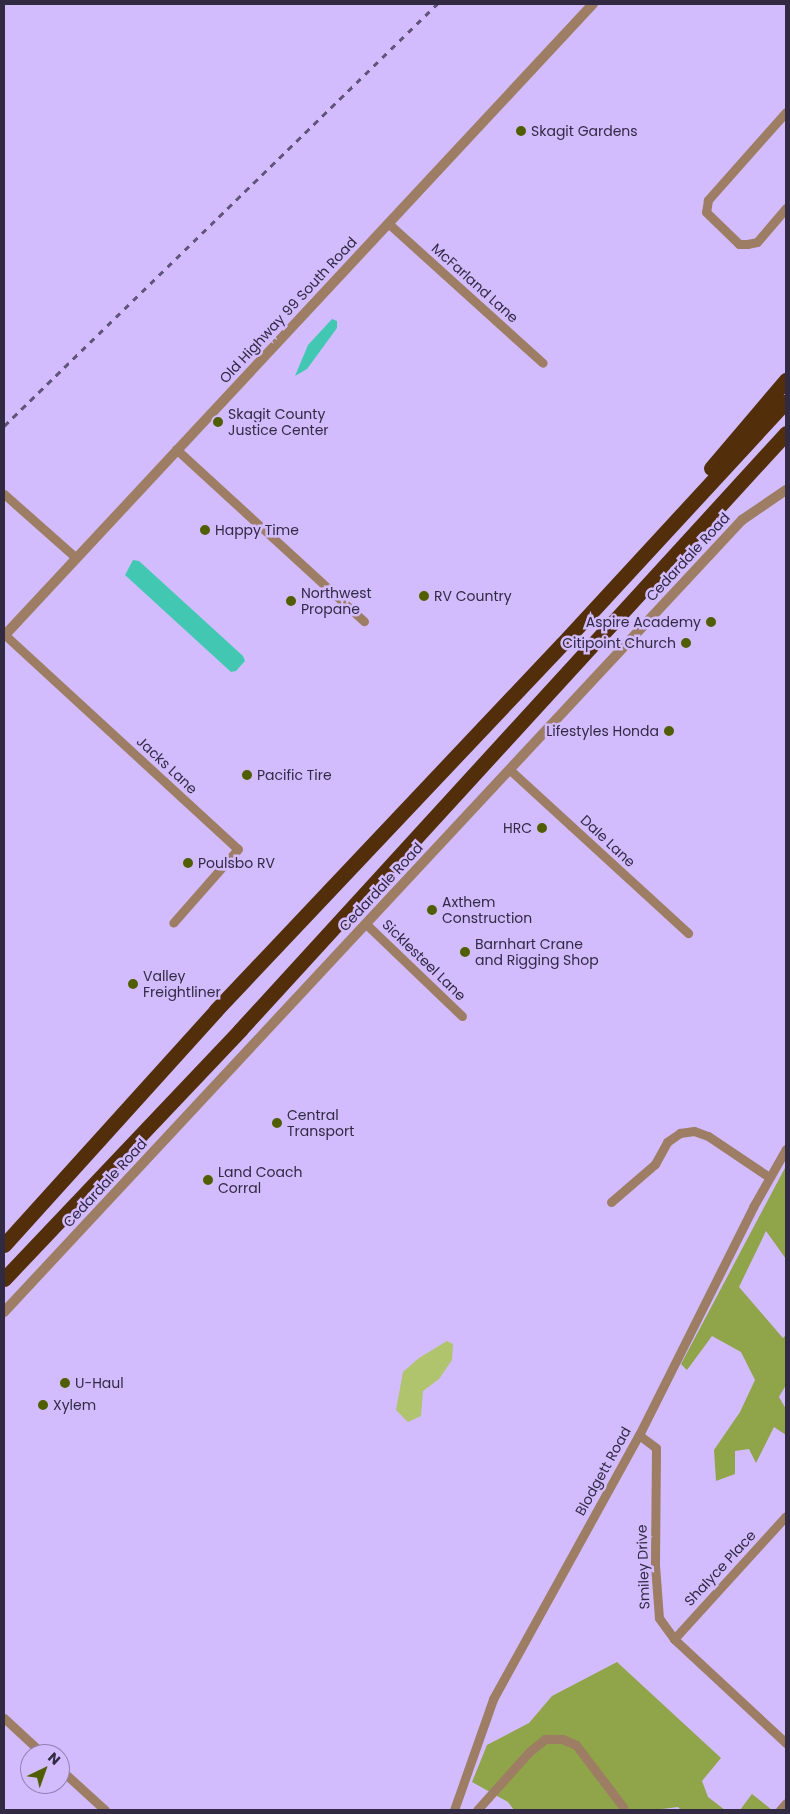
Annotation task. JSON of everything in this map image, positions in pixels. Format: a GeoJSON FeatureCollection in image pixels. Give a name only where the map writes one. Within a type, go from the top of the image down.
{"type":"FeatureCollection","features":[{"type":"Feature","properties":{"kind":"highway"},"geometry":{"type":"LineString","coordinates":[[562,644],[609,584],[786,380]]}},
{"type":"Feature","properties":{"kind":"highway"},"geometry":{"type":"LineString","coordinates":[[4,1246],[216,1010],[562,644],[786,401]]}},
{"type":"Feature","properties":{"kind":"highway"},"geometry":{"type":"LineString","coordinates":[[4,1279],[240,1030],[786,433]]}},
{"type":"Feature","properties":{"kind":"highway"},"geometry":{"type":"LineString","coordinates":[[720,507],[786,444]]}},
{"type":"Feature","properties":{"kind":"street","name":"Old Highway 99 South Road"},"geometry":{"type":"LineString","coordinates":[[4,635],[593,4]]}},
{"type":"Feature","properties":{"kind":"street"},"geometry":{"type":"LineString","coordinates":[[786,112],[708,200],[706,212],[739,244],[756,242],[786,208]]}},
{"type":"Feature","properties":{"kind":"street","name":"McFarland Lane"},"geometry":{"type":"LineString","coordinates":[[389,224],[543,363]]}},
{"type":"Feature","properties":{"kind":"street"},"geometry":{"type":"LineString","coordinates":[[176,449],[364,621]]}},
{"type":"Feature","properties":{"kind":"street","name":"Cedardale Road"},"geometry":{"type":"LineString","coordinates":[[4,1312],[748,514],[786,490]]}},
{"type":"Feature","properties":{"kind":"street"},"geometry":{"type":"LineString","coordinates":[[4,494],[76,558]]}},
{"type":"Feature","properties":{"kind":"street","name":"Jacks Lane"},"geometry":{"type":"LineString","coordinates":[[4,635],[238,849],[173,923]]}},
{"type":"Feature","properties":{"kind":"street","name":"Dale Lane"},"geometry":{"type":"LineString","coordinates":[[509,769],[688,933]]}},
{"type":"Feature","properties":{"kind":"street","name":"Sicklesteel Lane"},"geometry":{"type":"LineString","coordinates":[[366,924],[462,1016]]}},
{"type":"Feature","properties":{"kind":"street"},"geometry":{"type":"LineString","coordinates":[[611,1202],[655,1164],[667,1142],[680,1133],[694,1131],[708,1136],[769,1177]]}},
{"type":"Feature","properties":{"kind":"street","name":"Blodgett Road"},"geometry":{"type":"LineString","coordinates":[[454,1810],[493,1698],[639,1435],[769,1177],[786,1149]]}},
{"type":"Feature","properties":{"kind":"street","name":"Smiley Drive"},"geometry":{"type":"LineString","coordinates":[[639,1435],[656,1448],[655,1566],[658,1618],[674,1639],[786,1743]]}},
{"type":"Feature","properties":{"kind":"street","name":"Shalyce Place"},"geometry":{"type":"LineString","coordinates":[[674,1639],[786,1516]]}},
{"type":"Feature","properties":{"kind":"street"},"geometry":{"type":"LineString","coordinates":[[4,1718],[32,1744]]}},
{"type":"Feature","properties":{"kind":"street"},"geometry":{"type":"LineString","coordinates":[[477,1810],[529,1752],[546,1739],[562,1739],[576,1745],[591,1761],[623,1807]]}},
{"type":"Feature","properties":{"kind":"street"},"geometry":{"type":"LineString","coordinates":[[70,1778],[105,1810]]}},
{"type":"Feature","properties":{"kind":"street"},"geometry":{"type":"LineString","coordinates":[[780,1810],[786,1803]]}},
{"type":"Feature","properties":{"kind":"shaded area"},"geometry":{"type":"Polygon","coordinates":[[[332,319],[337,321],[337,328],[307,369],[295,376],[308,345],[332,319]]]}},
{"type":"Feature","properties":{"kind":"shaded area"},"geometry":{"type":"Polygon","coordinates":[[[133,560],[139,561],[243,656],[245,661],[236,671],[231,672],[125,575],[133,560]]]}},
{"type":"Feature","properties":{"kind":"shaded area"},"geometry":{"type":"Polygon","coordinates":[[[786,1166],[786,1259],[766,1231],[739,1287],[783,1338],[786,1335],[786,1385],[779,1397],[786,1409],[786,1435],[774,1427],[756,1463],[749,1449],[735,1451],[735,1474],[716,1481],[714,1450],[740,1412],[755,1380],[741,1352],[712,1336],[687,1370],[681,1364],[786,1166]]]}},
{"type":"Feature","properties":{"kind":"shaded area"},"geometry":{"type":"Polygon","coordinates":[[[447,1341],[453,1344],[452,1360],[439,1379],[423,1391],[421,1416],[408,1422],[396,1410],[403,1372],[419,1358],[447,1341]]]}},
{"type":"Feature","properties":{"kind":"shaded area"},"geometry":{"type":"Polygon","coordinates":[[[617,1662],[721,1758],[702,1781],[708,1797],[725,1810],[681,1810],[678,1807],[654,1810],[514,1810],[508,1802],[472,1782],[487,1745],[529,1723],[552,1696],[617,1662]]]}},
{"type":"Feature","properties":{"kind":"shaded area"},"geometry":{"type":"Polygon","coordinates":[[[752,1794],[772,1810],[740,1810],[752,1794]]]}},
{"type":"Feature","properties":{"kind":"railway"},"geometry":{"type":"LineString","coordinates":[[4,426],[437,4]]}},
{"type":"Feature","properties":{"kind":"place","name":"Skagit Gardens"},"geometry":{"type":"Point","coordinates":[521,131]}},
{"type":"Feature","properties":{"kind":"place","name":"Skagit County Justice Center"},"geometry":{"type":"Point","coordinates":[218,422]}},
{"type":"Feature","properties":{"kind":"place","name":"Happy Time"},"geometry":{"type":"Point","coordinates":[205,530]}},
{"type":"Feature","properties":{"kind":"place","name":"RV Country"},"geometry":{"type":"Point","coordinates":[424,596]}},
{"type":"Feature","properties":{"kind":"place","name":"Northwest Propane"},"geometry":{"type":"Point","coordinates":[291,601]}},
{"type":"Feature","properties":{"kind":"place","name":"Aspire Academy"},"geometry":{"type":"Point","coordinates":[711,622]}},
{"type":"Feature","properties":{"kind":"place","name":"Citipoint Church"},"geometry":{"type":"Point","coordinates":[686,643]}},
{"type":"Feature","properties":{"kind":"place","name":"Lifestyles Honda"},"geometry":{"type":"Point","coordinates":[669,731]}},
{"type":"Feature","properties":{"kind":"place","name":"Pacific Tire"},"geometry":{"type":"Point","coordinates":[247,775]}},
{"type":"Feature","properties":{"kind":"place","name":"HRC"},"geometry":{"type":"Point","coordinates":[542,828]}},
{"type":"Feature","properties":{"kind":"place","name":"Poulsbo RV"},"geometry":{"type":"Point","coordinates":[188,863]}},
{"type":"Feature","properties":{"kind":"place","name":"Axthem Construction"},"geometry":{"type":"Point","coordinates":[432,910]}},
{"type":"Feature","properties":{"kind":"place","name":"Barnhart Crane and Rigging Shop"},"geometry":{"type":"Point","coordinates":[465,952]}},
{"type":"Feature","properties":{"kind":"place","name":"Valley Freightliner"},"geometry":{"type":"Point","coordinates":[133,984]}},
{"type":"Feature","properties":{"kind":"place","name":"Central Transport"},"geometry":{"type":"Point","coordinates":[277,1123]}},
{"type":"Feature","properties":{"kind":"place","name":"Land Coach Corral"},"geometry":{"type":"Point","coordinates":[208,1180]}},
{"type":"Feature","properties":{"kind":"place","name":"U-Haul"},"geometry":{"type":"Point","coordinates":[65,1383]}},
{"type":"Feature","properties":{"kind":"place","name":"Xylem"},"geometry":{"type":"Point","coordinates":[43,1405]}}]}
